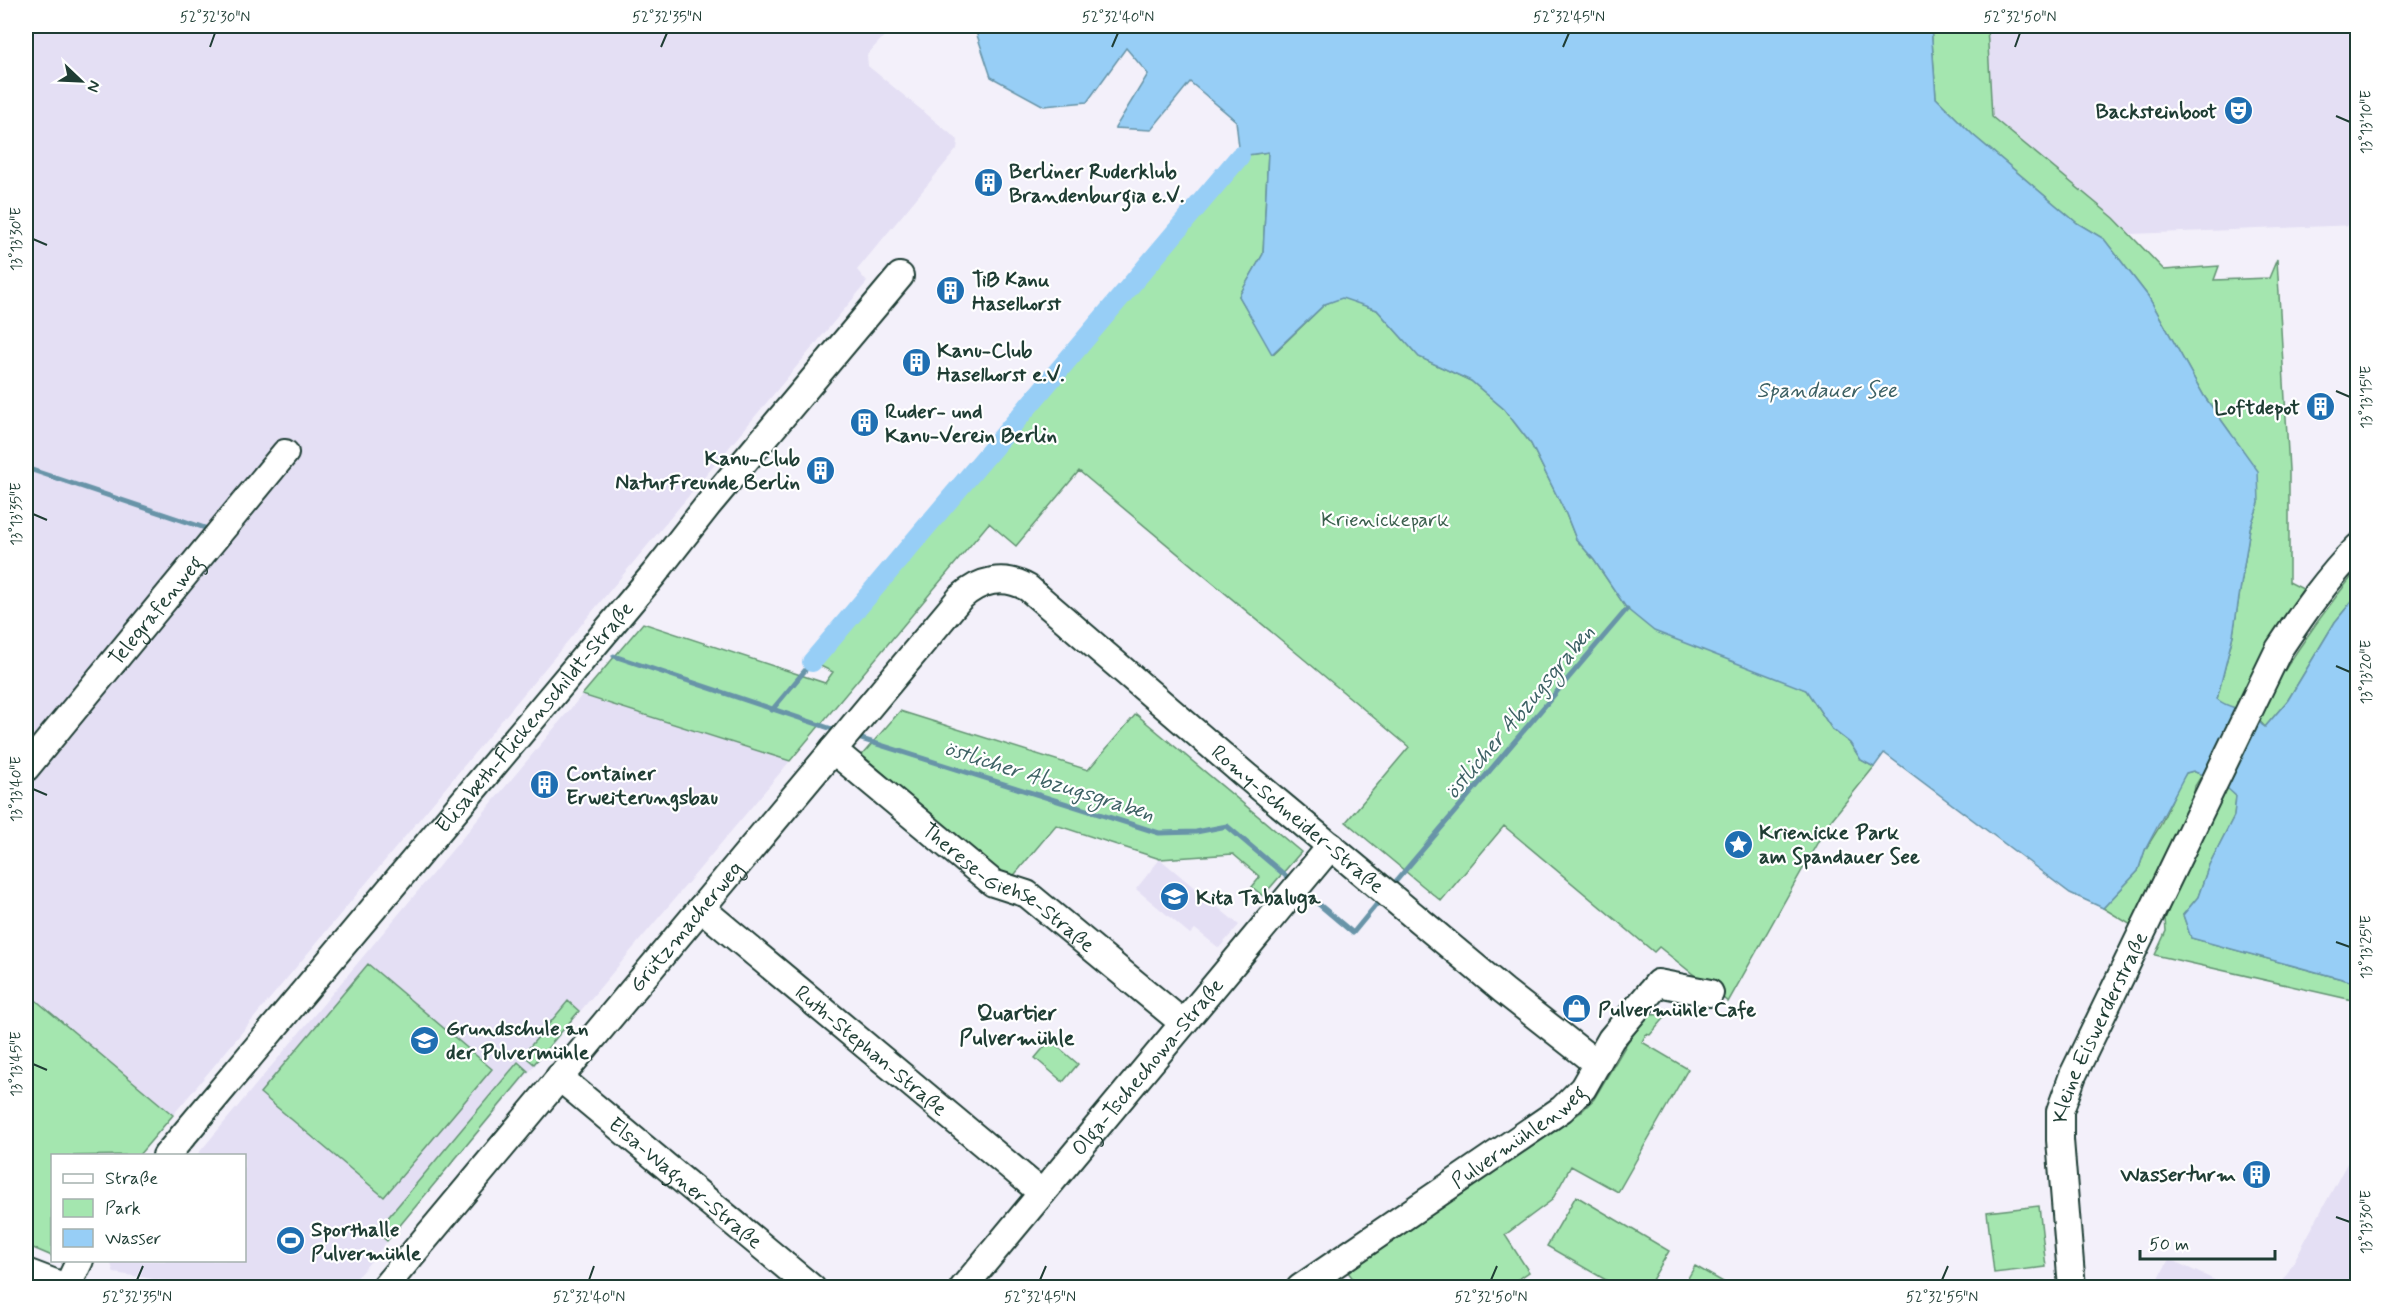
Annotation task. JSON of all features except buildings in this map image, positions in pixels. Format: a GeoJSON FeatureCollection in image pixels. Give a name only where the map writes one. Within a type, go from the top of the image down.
{"type":"FeatureCollection","features":[{"type":"Feature","properties":{"kind":"street","name":"Elisabeth-Flickenschildt-Straße"},"geometry":{"type":"LineString","coordinates":[[167,1154],[613,623],[708,505],[900,276]]}},
{"type":"Feature","properties":{"kind":"street","name":"Telegrafenweg"},"geometry":{"type":"LineString","coordinates":[[26,768],[285,453]]}},
{"type":"Feature","properties":{"kind":"street","name":"Kleine Eiswerderstraße"},"geometry":{"type":"LineString","coordinates":[[2072,1287],[2062,1171],[2061,1111],[2073,1075],[2279,649],[2308,605],[2339,566],[2358,547]]}},
{"type":"Feature","properties":{"kind":"street","name":"Grützmacherweg"},"geometry":{"type":"LineString","coordinates":[[384,1287],[960,598],[971,588],[983,582],[998,580]]}},
{"type":"Feature","properties":{"kind":"street","name":"Romy-Schneider-Straße"},"geometry":{"type":"LineString","coordinates":[[998,580],[1018,582],[1028,588],[1504,992],[1597,1064]]}},
{"type":"Feature","properties":{"kind":"street","name":"Therese-Giehse-Straße"},"geometry":{"type":"LineString","coordinates":[[838,744],[993,883],[1027,894],[1183,1023]]}},
{"type":"Feature","properties":{"kind":"street","name":"Olga-Tschechowa-Straße"},"geometry":{"type":"LineString","coordinates":[[963,1287],[1331,846]]}},
{"type":"Feature","properties":{"kind":"street","name":"Ruth-Stephan-Straße"},"geometry":{"type":"LineString","coordinates":[[701,908],[1042,1193]]}},
{"type":"Feature","properties":{"kind":"street","name":"Pulvermühlenweg"},"geometry":{"type":"LineString","coordinates":[[1300,1287],[1562,1110],[1583,1088],[1611,1039],[1658,983],[1710,993]]}},
{"type":"Feature","properties":{"kind":"street","name":"Elsa-Wagner-Straße"},"geometry":{"type":"LineString","coordinates":[[559,1077],[812,1287]]}},
{"type":"Feature","properties":{"kind":"street"},"geometry":{"type":"LineString","coordinates":[[26,1272],[67,1287],[79,1262]]}},
{"type":"Feature","properties":{"kind":"shaded area"},"geometry":{"type":"Polygon","coordinates":[[[26,26],[893,26],[867,55],[868,66],[958,140],[957,149],[857,270],[867,282],[173,1115],[26,992],[26,26]]]}},
{"type":"Feature","properties":{"kind":"shaded area"},"geometry":{"type":"Polygon","coordinates":[[[1987,26],[2357,26],[2357,225],[2131,234],[1992,117],[1987,26]]]}},
{"type":"Feature","properties":{"kind":"shaded area","name":"Grundschule an der Pulvermühle"},"geometry":{"type":"Polygon","coordinates":[[[582,695],[790,761],[349,1287],[205,1287],[114,1273],[110,1262],[246,1262],[246,1154],[198,1154],[582,695]]]}},
{"type":"Feature","properties":{"kind":"shaded area","name":"Kita Tabaluga"},"geometry":{"type":"Polygon","coordinates":[[[1160,859],[1239,925],[1219,948],[1195,929],[1190,934],[1136,889],[1160,859]]]}},
{"type":"Feature","properties":{"kind":"shaded area"},"geometry":{"type":"Polygon","coordinates":[[[2352,1154],[2358,1157],[2357,1287],[2280,1287],[2352,1154]]]}},
{"type":"Feature","properties":{"kind":"shaded area"},"geometry":{"type":"Polygon","coordinates":[[[2169,1259],[2230,1287],[2154,1287],[2169,1259]]]}},
{"type":"Feature","properties":{"kind":"green space"},"geometry":{"type":"Polygon","coordinates":[[[1931,26],[1987,26],[1992,117],[2114,218],[2164,270],[2219,266],[2214,280],[2269,278],[2277,259],[2289,470],[2289,582],[2303,589],[2272,636],[2242,703],[2237,702],[2237,708],[2226,707],[2217,699],[2233,635],[2250,528],[2259,503],[2230,432],[2204,396],[2148,296],[2104,239],[2077,223],[1973,135],[1936,98],[1931,26]]]}},
{"type":"Feature","properties":{"kind":"green space","name":"Krienickepark"},"geometry":{"type":"Polygon","coordinates":[[[1268,152],[1263,254],[1239,296],[1273,354],[1325,304],[1342,297],[1377,310],[1419,357],[1471,381],[1504,409],[1531,444],[1576,539],[1594,560],[1627,609],[1806,690],[1832,729],[1850,743],[1861,760],[1874,767],[1828,824],[1728,1002],[1659,947],[1654,952],[1504,826],[1441,901],[1346,822],[1409,747],[1079,471],[1016,546],[989,523],[790,761],[582,695],[643,623],[825,683],[833,672],[812,662],[1240,156],[1268,152]]]}},
{"type":"Feature","properties":{"kind":"green space"},"geometry":{"type":"Polygon","coordinates":[[[2357,570],[2357,595],[2335,622],[2288,700],[2265,727],[2256,717],[2329,605],[2357,570]]]}},
{"type":"Feature","properties":{"kind":"green space"},"geometry":{"type":"Polygon","coordinates":[[[900,711],[1088,770],[1136,714],[1301,852],[1263,896],[1252,887],[1260,877],[1233,854],[1160,859],[1056,825],[1010,880],[1000,875],[862,755],[900,711]]]}},
{"type":"Feature","properties":{"kind":"green space"},"geometry":{"type":"Polygon","coordinates":[[[2193,771],[2202,775],[2195,786],[2192,805],[2131,925],[2103,908],[2138,871],[2145,850],[2160,826],[2180,782],[2186,773],[2193,771]]]}},
{"type":"Feature","properties":{"kind":"green space"},"geometry":{"type":"Polygon","coordinates":[[[2226,786],[2236,796],[2234,816],[2209,865],[2198,897],[2183,915],[2191,938],[2357,983],[2357,1001],[2155,955],[2166,931],[2165,919],[2175,893],[2226,786]]]}},
{"type":"Feature","properties":{"kind":"green space"},"geometry":{"type":"Polygon","coordinates":[[[368,964],[492,1069],[384,1197],[260,1093],[368,964]]]}},
{"type":"Feature","properties":{"kind":"green space"},"geometry":{"type":"Polygon","coordinates":[[[26,992],[173,1115],[140,1154],[51,1154],[51,1256],[26,1245],[26,992]]]}},
{"type":"Feature","properties":{"kind":"green space"},"geometry":{"type":"Polygon","coordinates":[[[568,1001],[579,1011],[534,1064],[523,1055],[568,1001]]]}},
{"type":"Feature","properties":{"kind":"green space"},"geometry":{"type":"Polygon","coordinates":[[[1668,1014],[1650,1035],[1646,1034],[1642,1042],[1688,1069],[1618,1192],[1571,1166],[1552,1200],[1505,1235],[1529,1272],[1507,1287],[1359,1287],[1348,1272],[1580,1113],[1594,1099],[1630,1038],[1649,1015],[1668,1014]]]}},
{"type":"Feature","properties":{"kind":"green space"},"geometry":{"type":"Polygon","coordinates":[[[1050,1040],[1078,1064],[1063,1082],[1035,1058],[1050,1040]]]}},
{"type":"Feature","properties":{"kind":"green space"},"geometry":{"type":"Polygon","coordinates":[[[518,1062],[528,1071],[387,1241],[376,1232],[518,1062]]]}},
{"type":"Feature","properties":{"kind":"green space"},"geometry":{"type":"Polygon","coordinates":[[[1576,1196],[1669,1251],[1648,1287],[1618,1287],[1547,1246],[1576,1196]]]}},
{"type":"Feature","properties":{"kind":"green space"},"geometry":{"type":"Polygon","coordinates":[[[2039,1206],[2046,1267],[1994,1273],[1987,1212],[2039,1206]]]}},
{"type":"Feature","properties":{"kind":"green space"},"geometry":{"type":"Polygon","coordinates":[[[1695,1266],[1732,1287],[1683,1287],[1695,1266]]]}},
{"type":"Feature","properties":{"kind":"water","name":"Spandauer See"},"geometry":{"type":"Polygon","coordinates":[[[974,26],[1931,26],[1936,98],[1973,135],[2077,223],[2104,239],[2148,296],[2204,396],[2258,471],[2259,503],[2250,528],[2233,635],[2217,699],[2256,717],[2265,727],[2288,700],[2335,622],[2357,595],[2357,983],[2191,938],[2183,915],[2198,897],[2209,865],[2234,816],[2236,796],[2221,783],[2193,771],[2186,773],[2145,850],[2138,871],[2103,908],[2070,893],[1884,753],[1874,767],[1861,760],[1850,743],[1832,729],[1806,690],[1654,631],[1627,609],[1594,560],[1576,539],[1531,444],[1504,409],[1471,381],[1419,357],[1377,310],[1342,298],[1325,304],[1272,354],[1239,296],[1263,254],[1268,152],[1240,156],[1236,121],[1190,82],[1151,130],[1115,128],[1148,74],[1126,48],[1087,102],[1044,106],[991,77],[974,26]]]}},
{"type":"Feature","properties":{"kind":"waterway"},"geometry":{"type":"LineString","coordinates":[[812,662],[1240,156]]}},
{"type":"Feature","properties":{"kind":"waterway","name":"östlicher Abzugsgraben"},"geometry":{"type":"LineString","coordinates":[[26,468],[208,529]]}},
{"type":"Feature","properties":{"kind":"waterway","name":"östlicher Abzugsgraben"},"geometry":{"type":"LineString","coordinates":[[1391,887],[1627,609]]}},
{"type":"Feature","properties":{"kind":"waterway","name":"östlicher Abzugsgraben"},"geometry":{"type":"LineString","coordinates":[[614,656],[838,731]]}},
{"type":"Feature","properties":{"kind":"waterway"},"geometry":{"type":"LineString","coordinates":[[772,710],[812,662]]}},
{"type":"Feature","properties":{"kind":"waterway","name":"östlicher Abzugsgraben"},"geometry":{"type":"LineString","coordinates":[[855,737],[1159,833],[1196,832],[1227,826],[1293,882]]}},
{"type":"Feature","properties":{"kind":"waterway","name":"östlicher Abzugsgraben"},"geometry":{"type":"LineString","coordinates":[[1302,890],[1353,933],[1381,899]]}},
{"type":"Feature","properties":{"kind":"place","name":"Backsteinboot"},"geometry":{"type":"Point","coordinates":[2238,111]}},
{"type":"Feature","properties":{"kind":"place","name":"Berliner Ruderklub Brandenburgia e.V."},"geometry":{"type":"Point","coordinates":[988,183]}},
{"type":"Feature","properties":{"kind":"place","name":"TiB Kanu Haselhorst"},"geometry":{"type":"Point","coordinates":[951,291]}},
{"type":"Feature","properties":{"kind":"place","name":"Kanu-Club Haselhorst e.V."},"geometry":{"type":"Point","coordinates":[916,362]}},
{"type":"Feature","properties":{"kind":"place","name":"Loftdepot"},"geometry":{"type":"Point","coordinates":[2321,407]}},
{"type":"Feature","properties":{"kind":"place","name":"Ruder- und Kanu-Verein Berlin"},"geometry":{"type":"Point","coordinates":[864,423]}},
{"type":"Feature","properties":{"kind":"place","name":"Kanu-Club NaturFreunde Berlin"},"geometry":{"type":"Point","coordinates":[821,470]}},
{"type":"Feature","properties":{"kind":"place","name":"Container Erweiterungsbau"},"geometry":{"type":"Point","coordinates":[545,785]}},
{"type":"Feature","properties":{"kind":"place","name":"Krienicke Park am Spandauer See"},"geometry":{"type":"Point","coordinates":[1738,844]}},
{"type":"Feature","properties":{"kind":"place","name":"Kita Tabaluga"},"geometry":{"type":"Point","coordinates":[1175,897]}},
{"type":"Feature","properties":{"kind":"place","name":"Pulvermühle Cafe"},"geometry":{"type":"Point","coordinates":[1577,1009]}},
{"type":"Feature","properties":{"kind":"place","name":"Grundschule an der Pulvermühle"},"geometry":{"type":"Point","coordinates":[425,1040]}},
{"type":"Feature","properties":{"kind":"place","name":"Wasserturm"},"geometry":{"type":"Point","coordinates":[2257,1174]}},
{"type":"Feature","properties":{"kind":"place","name":"Sporthalle Pulvermühle"},"geometry":{"type":"Point","coordinates":[290,1241]}},
{"type":"Feature","properties":{"kind":"district","name":"Quartier Pulvermühle"},"geometry":{"type":"Point","coordinates":[1017,1024]}}]}
